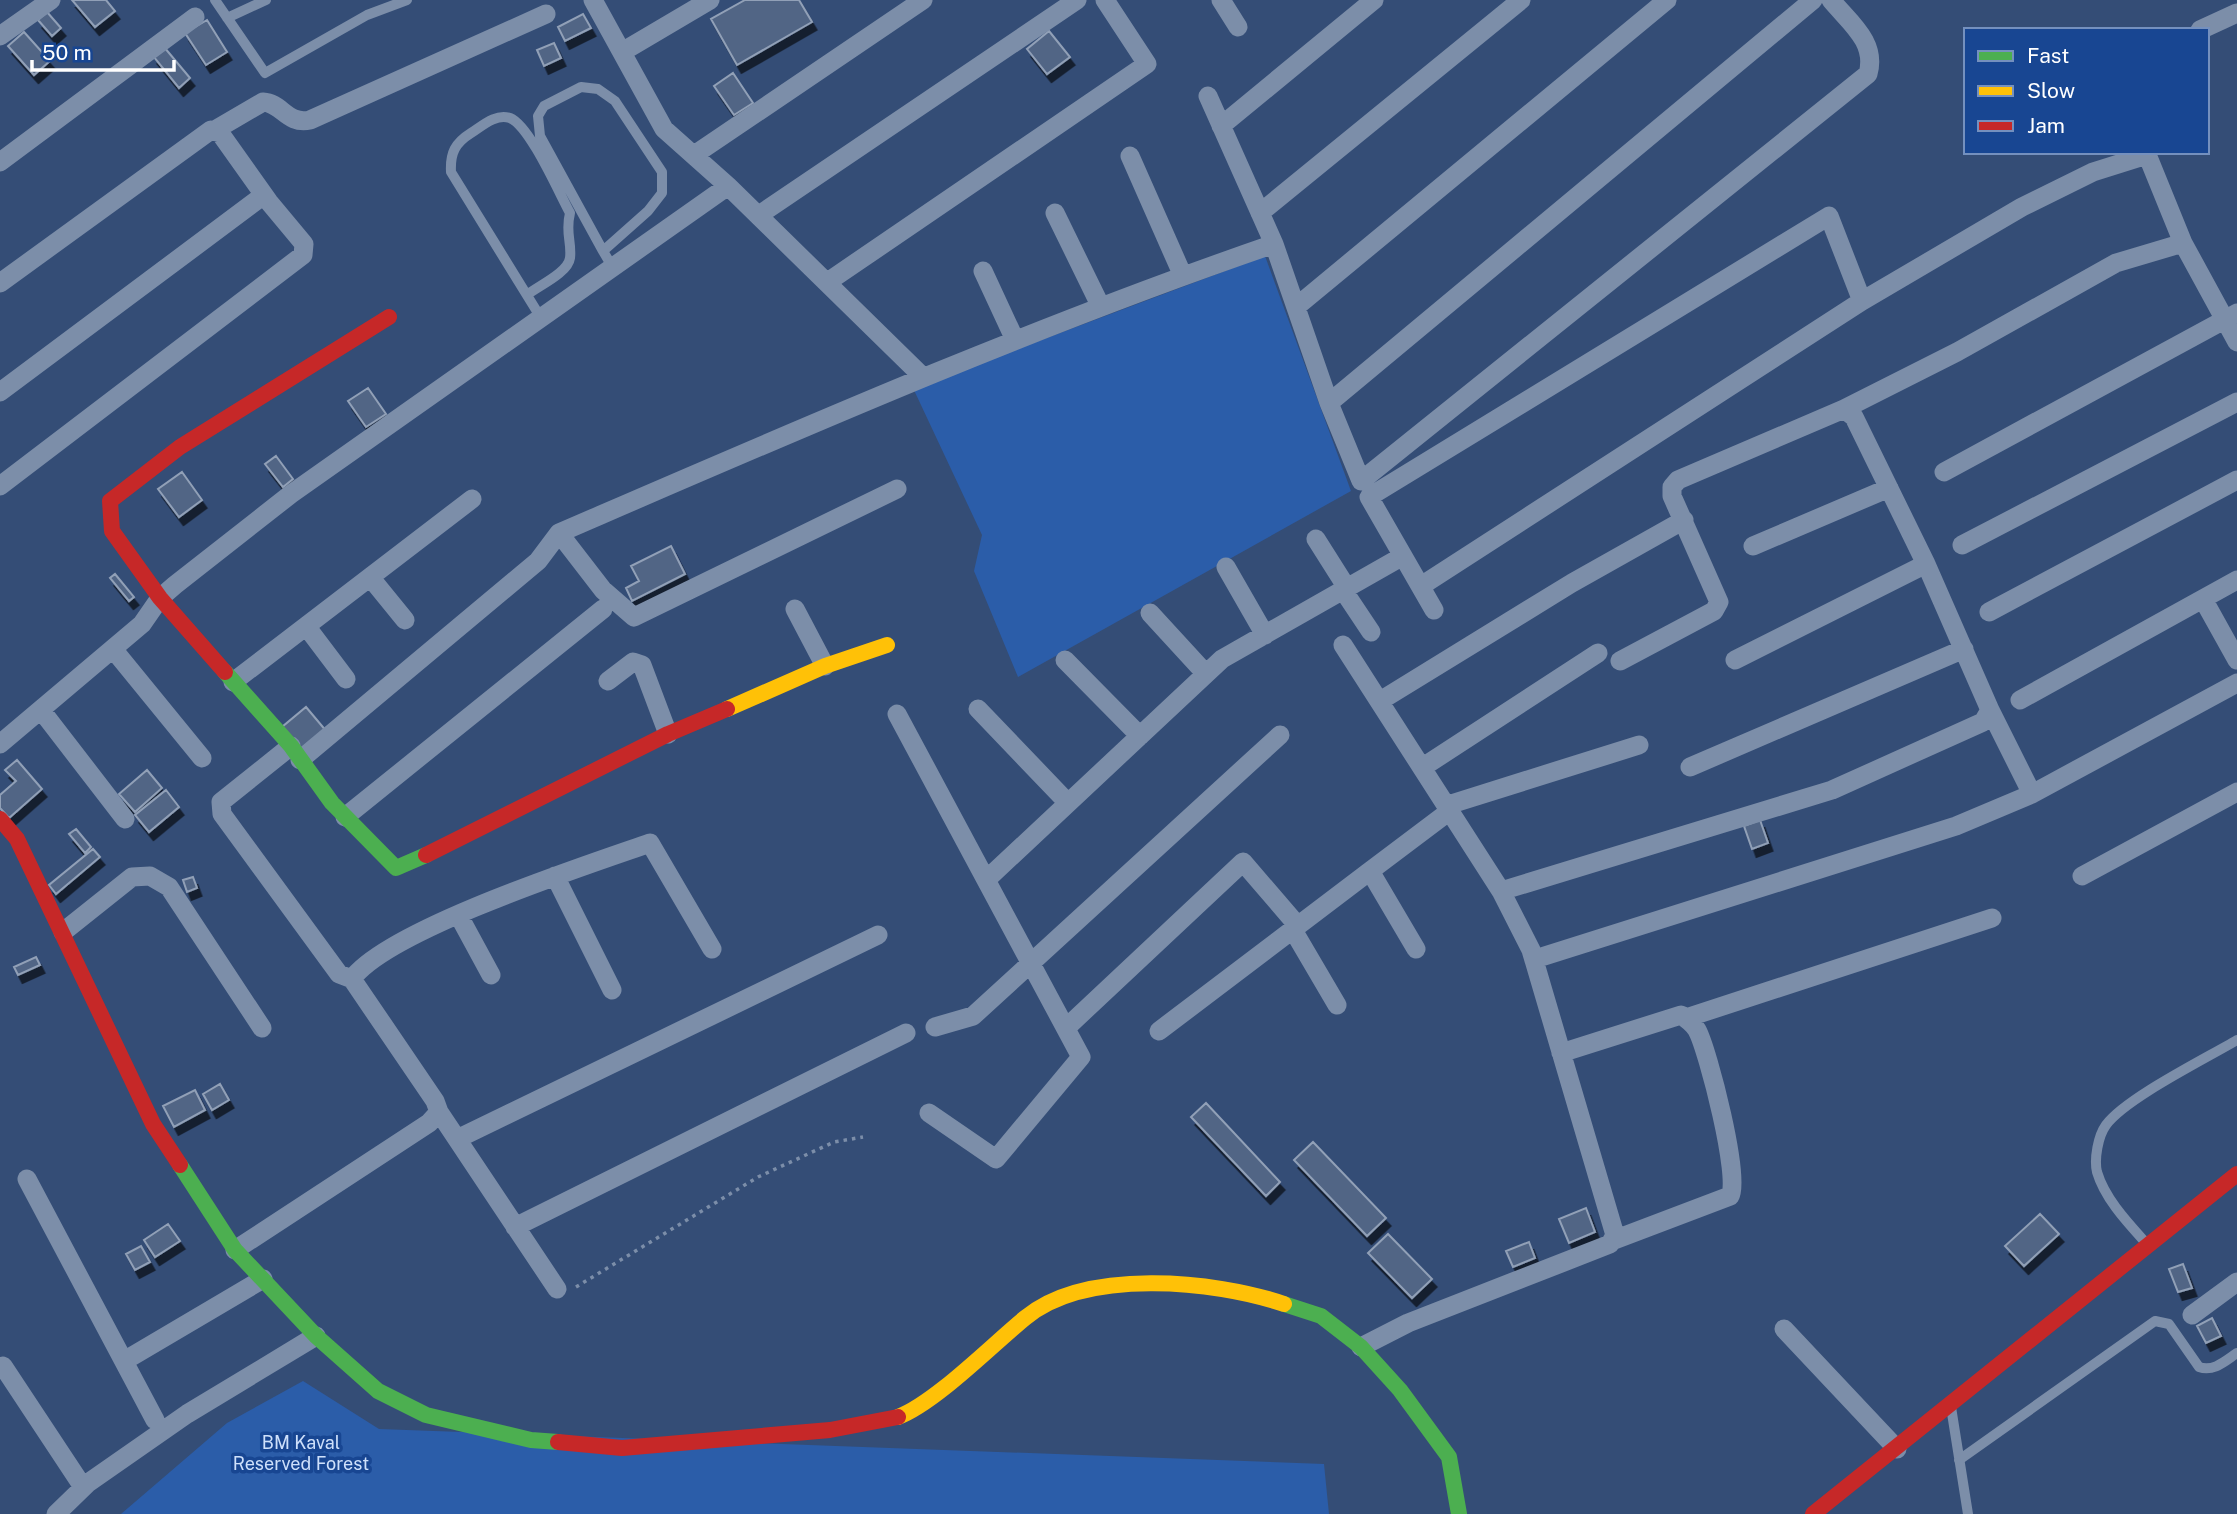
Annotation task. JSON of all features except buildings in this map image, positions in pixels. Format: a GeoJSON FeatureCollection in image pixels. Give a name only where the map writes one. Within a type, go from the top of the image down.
{"type":"FeatureCollection","features":[{"type":"Feature","properties":{"kind":"main road"},"geometry":{"type":"LineString","coordinates":[[389,317],[180,447],[110,501],[112,531],[160,598],[295,753],[345,817],[390,864],[401,867],[668,734],[824,666],[887,645]]}},
{"type":"Feature","properties":{"kind":"main road"},"geometry":{"type":"LineString","coordinates":[[0,818],[17,839],[64,932],[153,1124],[235,1250],[316,1336],[378,1391],[426,1415],[531,1440],[622,1448],[830,1430],[901,1416],[951,1381],[1028,1315],[1067,1294],[1112,1285],[1190,1286],[1264,1297],[1321,1316],[1361,1347],[1400,1390],[1449,1457],[1459,1514]]}},
{"type":"Feature","properties":{"kind":"main road"},"geometry":{"type":"LineString","coordinates":[[1813,1514],[1951,1406],[2147,1243],[2235,1179]]}},
{"type":"Feature","properties":{"kind":"street"},"geometry":{"type":"LineString","coordinates":[[0,36],[27,6],[51,0]]}},
{"type":"Feature","properties":{"kind":"street"},"geometry":{"type":"LineString","coordinates":[[593,0],[664,129],[828,281],[922,376]]}},
{"type":"Feature","properties":{"kind":"street"},"geometry":{"type":"LineString","coordinates":[[622,52],[709,0]]}},
{"type":"Feature","properties":{"kind":"street"},"geometry":{"type":"LineString","coordinates":[[694,155],[923,0]]}},
{"type":"Feature","properties":{"kind":"street"},"geometry":{"type":"LineString","coordinates":[[759,215],[1077,0]]}},
{"type":"Feature","properties":{"kind":"street"},"geometry":{"type":"LineString","coordinates":[[828,281],[1147,64],[1105,0]]}},
{"type":"Feature","properties":{"kind":"street"},"geometry":{"type":"LineString","coordinates":[[1221,0],[1238,27]]}},
{"type":"Feature","properties":{"kind":"street"},"geometry":{"type":"LineString","coordinates":[[1221,126],[1374,0]]}},
{"type":"Feature","properties":{"kind":"street"},"geometry":{"type":"LineString","coordinates":[[1260,213],[1521,0]]}},
{"type":"Feature","properties":{"kind":"street"},"geometry":{"type":"LineString","coordinates":[[1296,307],[1667,0]]}},
{"type":"Feature","properties":{"kind":"street"},"geometry":{"type":"LineString","coordinates":[[1329,403],[1813,0]]}},
{"type":"Feature","properties":{"kind":"street"},"geometry":{"type":"LineString","coordinates":[[1208,96],[1274,244],[1329,403],[1361,481],[1868,74],[1872,59],[1870,48],[1831,0]]}},
{"type":"Feature","properties":{"kind":"street"},"geometry":{"type":"LineString","coordinates":[[2204,28],[2237,13]]}},
{"type":"Feature","properties":{"kind":"street"},"geometry":{"type":"LineString","coordinates":[[0,283],[199,136],[215,130],[263,102],[276,106],[289,118],[301,122],[310,120],[545,14]]}},
{"type":"Feature","properties":{"kind":"street"},"geometry":{"type":"LineString","coordinates":[[0,162],[195,17]]}},
{"type":"Feature","properties":{"kind":"street"},"geometry":{"type":"LineString","coordinates":[[0,486],[303,255],[303,243],[215,130]]}},
{"type":"Feature","properties":{"kind":"street"},"geometry":{"type":"LineString","coordinates":[[1420,586],[1862,301],[2022,207],[2093,172],[2146,154],[2183,243],[2231,316],[2237,342]]}},
{"type":"Feature","properties":{"kind":"street"},"geometry":{"type":"LineString","coordinates":[[1130,156],[1183,276]]}},
{"type":"Feature","properties":{"kind":"street"},"geometry":{"type":"LineString","coordinates":[[0,744],[142,624],[160,598],[291,494],[541,318],[608,259],[728,186]]}},
{"type":"Feature","properties":{"kind":"street"},"geometry":{"type":"LineString","coordinates":[[0,392],[264,195]]}},
{"type":"Feature","properties":{"kind":"street"},"geometry":{"type":"LineString","coordinates":[[1055,213],[1101,307]]}},
{"type":"Feature","properties":{"kind":"street"},"geometry":{"type":"LineString","coordinates":[[1434,610],[1369,497],[1829,216],[1862,301]]}},
{"type":"Feature","properties":{"kind":"street"},"geometry":{"type":"LineString","coordinates":[[1620,661],[1717,607],[1719,597],[1671,491],[1682,476],[1844,409],[1957,352],[2116,263],[2183,243]]}},
{"type":"Feature","properties":{"kind":"street"},"geometry":{"type":"LineString","coordinates":[[557,1289],[352,979],[339,974],[222,814],[221,802],[295,753],[538,561],[559,533],[922,376],[1274,244]]}},
{"type":"Feature","properties":{"kind":"street"},"geometry":{"type":"LineString","coordinates":[[983,271],[1015,340]]}},
{"type":"Feature","properties":{"kind":"street"},"geometry":{"type":"LineString","coordinates":[[1944,472],[2231,316]]}},
{"type":"Feature","properties":{"kind":"street"},"geometry":{"type":"LineString","coordinates":[[1962,545],[2237,402]]}},
{"type":"Feature","properties":{"kind":"street"},"geometry":{"type":"LineString","coordinates":[[1844,409],[1854,417],[1889,488],[1926,564],[1990,710],[2032,794]]}},
{"type":"Feature","properties":{"kind":"street"},"geometry":{"type":"LineString","coordinates":[[1989,612],[2237,481]]}},
{"type":"Feature","properties":{"kind":"street"},"geometry":{"type":"LineString","coordinates":[[1754,546],[1889,488]]}},
{"type":"Feature","properties":{"kind":"street"},"geometry":{"type":"LineString","coordinates":[[559,533],[603,590],[634,617],[897,489]]}},
{"type":"Feature","properties":{"kind":"street"},"geometry":{"type":"LineString","coordinates":[[233,681],[472,499]]}},
{"type":"Feature","properties":{"kind":"street"},"geometry":{"type":"LineString","coordinates":[[1380,701],[1572,583],[1684,520]]}},
{"type":"Feature","properties":{"kind":"street"},"geometry":{"type":"LineString","coordinates":[[1316,539],[1371,632]]}},
{"type":"Feature","properties":{"kind":"street"},"geometry":{"type":"LineString","coordinates":[[986,880],[1222,659],[1403,556]]}},
{"type":"Feature","properties":{"kind":"street"},"geometry":{"type":"LineString","coordinates":[[1735,660],[1926,564]]}},
{"type":"Feature","properties":{"kind":"street"},"geometry":{"type":"LineString","coordinates":[[1226,567],[1265,635]]}},
{"type":"Feature","properties":{"kind":"street"},"geometry":{"type":"LineString","coordinates":[[370,577],[405,620]]}},
{"type":"Feature","properties":{"kind":"street"},"geometry":{"type":"LineString","coordinates":[[2020,700],[2237,580]]}},
{"type":"Feature","properties":{"kind":"street"},"geometry":{"type":"LineString","coordinates":[[2203,599],[2237,660]]}},
{"type":"Feature","properties":{"kind":"street"},"geometry":{"type":"LineString","coordinates":[[345,817],[603,609]]}},
{"type":"Feature","properties":{"kind":"street"},"geometry":{"type":"LineString","coordinates":[[795,609],[824,666]]}},
{"type":"Feature","properties":{"kind":"street"},"geometry":{"type":"LineString","coordinates":[[1150,613],[1206,674]]}},
{"type":"Feature","properties":{"kind":"street"},"geometry":{"type":"LineString","coordinates":[[306,626],[346,679]]}},
{"type":"Feature","properties":{"kind":"street"},"geometry":{"type":"LineString","coordinates":[[1343,645],[1501,891],[1535,960],[1615,1240]]}},
{"type":"Feature","properties":{"kind":"street"},"geometry":{"type":"LineString","coordinates":[[113,649],[202,758]]}},
{"type":"Feature","properties":{"kind":"street"},"geometry":{"type":"LineString","coordinates":[[1690,767],[1964,649]]}},
{"type":"Feature","properties":{"kind":"street"},"geometry":{"type":"LineString","coordinates":[[1423,767],[1598,653]]}},
{"type":"Feature","properties":{"kind":"street"},"geometry":{"type":"LineString","coordinates":[[1065,660],[1140,736]]}},
{"type":"Feature","properties":{"kind":"street"},"geometry":{"type":"LineString","coordinates":[[608,681],[633,662],[642,665],[668,734]]}},
{"type":"Feature","properties":{"kind":"street"},"geometry":{"type":"LineString","coordinates":[[1535,960],[1956,826],[2032,794],[2237,683]]}},
{"type":"Feature","properties":{"kind":"street"},"geometry":{"type":"LineString","coordinates":[[978,709],[1068,803]]}},
{"type":"Feature","properties":{"kind":"street"},"geometry":{"type":"LineString","coordinates":[[41,710],[125,820]]}},
{"type":"Feature","properties":{"kind":"street"},"geometry":{"type":"LineString","coordinates":[[1501,891],[1832,790],[1983,722],[1990,710]]}},
{"type":"Feature","properties":{"kind":"street"},"geometry":{"type":"LineString","coordinates":[[897,714],[1081,1057],[996,1159],[929,1113]]}},
{"type":"Feature","properties":{"kind":"street"},"geometry":{"type":"LineString","coordinates":[[935,1027],[973,1016],[1280,735]]}},
{"type":"Feature","properties":{"kind":"street"},"geometry":{"type":"LineString","coordinates":[[1158,1031],[1370,872],[1449,808],[1639,745]]}},
{"type":"Feature","properties":{"kind":"street"},"geometry":{"type":"LineString","coordinates":[[2082,876],[2237,792]]}},
{"type":"Feature","properties":{"kind":"street"},"geometry":{"type":"LineString","coordinates":[[352,979],[360,970],[412,936],[555,876],[650,843],[712,949]]}},
{"type":"Feature","properties":{"kind":"street"},"geometry":{"type":"LineString","coordinates":[[1066,1028],[1243,862],[1295,928],[1337,1005]]}},
{"type":"Feature","properties":{"kind":"street"},"geometry":{"type":"LineString","coordinates":[[1370,872],[1416,949]]}},
{"type":"Feature","properties":{"kind":"street"},"geometry":{"type":"LineString","coordinates":[[64,932],[132,877],[150,876],[169,887],[262,1028]]}},
{"type":"Feature","properties":{"kind":"street"},"geometry":{"type":"LineString","coordinates":[[555,876],[612,990]]}},
{"type":"Feature","properties":{"kind":"street"},"geometry":{"type":"LineString","coordinates":[[459,916],[491,975]]}},
{"type":"Feature","properties":{"kind":"street"},"geometry":{"type":"LineString","coordinates":[[1561,1053],[1674,1015],[1686,1018],[1992,918]]}},
{"type":"Feature","properties":{"kind":"street"},"geometry":{"type":"LineString","coordinates":[[459,1138],[878,934]]}},
{"type":"Feature","properties":{"kind":"street"},"geometry":{"type":"LineString","coordinates":[[1361,1347],[1408,1323],[1615,1240],[1725,1200],[1735,1190],[1720,1104],[1697,1031],[1686,1018]]}},
{"type":"Feature","properties":{"kind":"street"},"geometry":{"type":"LineString","coordinates":[[515,1227],[906,1032]]}},
{"type":"Feature","properties":{"kind":"street"},"geometry":{"type":"LineString","coordinates":[[235,1250],[429,1123],[439,1112]]}},
{"type":"Feature","properties":{"kind":"street"},"geometry":{"type":"LineString","coordinates":[[27,1179],[155,1420]]}},
{"type":"Feature","properties":{"kind":"street"},"geometry":{"type":"LineString","coordinates":[[124,1362],[263,1279]]}},
{"type":"Feature","properties":{"kind":"street"},"geometry":{"type":"LineString","coordinates":[[2192,1315],[2237,1282]]}},
{"type":"Feature","properties":{"kind":"street"},"geometry":{"type":"LineString","coordinates":[[1784,1329],[1897,1449]]}},
{"type":"Feature","properties":{"kind":"street"},"geometry":{"type":"LineString","coordinates":[[55,1514],[83,1488],[187,1413],[316,1336]]}},
{"type":"Feature","properties":{"kind":"street"},"geometry":{"type":"LineString","coordinates":[[3,1366],[83,1488]]}},
{"type":"Feature","properties":{"kind":"lane"},"geometry":{"type":"LineString","coordinates":[[215,0],[265,73],[367,15],[407,0]]}},
{"type":"Feature","properties":{"kind":"lane"},"geometry":{"type":"LineString","coordinates":[[227,18],[265,0]]}},
{"type":"Feature","properties":{"kind":"lane"},"geometry":{"type":"LineString","coordinates":[[581,87],[598,89],[615,101],[662,172],[662,193],[608,259],[540,136],[538,116],[544,106],[581,87]]}},
{"type":"Feature","properties":{"kind":"lane"},"geometry":{"type":"LineString","coordinates":[[527,295],[568,266],[570,256],[566,230],[570,213],[523,130],[510,118],[494,118],[457,142],[450,159],[451,172],[541,318]]}},
{"type":"Feature","properties":{"kind":"lane"},"geometry":{"type":"LineString","coordinates":[[2147,1243],[2120,1214],[2097,1172],[2097,1147],[2105,1126],[2127,1107],[2237,1040]]}},
{"type":"Feature","properties":{"kind":"lane"},"geometry":{"type":"LineString","coordinates":[[1959,1460],[2155,1321],[2169,1324],[2199,1367],[2216,1367],[2237,1353]]}},
{"type":"Feature","properties":{"kind":"lane"},"geometry":{"type":"LineString","coordinates":[[1951,1406],[1968,1514]]}},
{"type":"Feature","properties":{"kind":"path"},"geometry":{"type":"LineString","coordinates":[[557,1289],[573,1288],[758,1177],[834,1142],[863,1137]]}},
{"type":"Feature","properties":{"kind":"green space"},"geometry":{"type":"Polygon","coordinates":[[[1265,256],[1351,491],[1018,677],[974,571],[982,535],[913,388],[1265,256]]]}},
{"type":"Feature","properties":{"kind":"green space","name":"BM Kaval Reserved Forest"},"geometry":{"type":"Polygon","coordinates":[[[303,1381],[379,1429],[1324,1464],[1329,1514],[121,1514],[227,1423],[303,1381]]]}},
{"type":"Feature","properties":{"kind":"traffic: fast"},"geometry":{"type":"LineString","coordinates":[[225,672],[291,746],[332,803],[396,868],[426,855]]}},
{"type":"Feature","properties":{"kind":"traffic: fast"},"geometry":{"type":"LineString","coordinates":[[180,1165],[235,1250],[316,1336],[378,1391],[426,1415],[531,1440],[558,1442]]}},
{"type":"Feature","properties":{"kind":"traffic: fast"},"geometry":{"type":"LineString","coordinates":[[1284,1304],[1321,1316],[1361,1347],[1400,1390],[1449,1457],[1459,1514]]}},
{"type":"Feature","properties":{"kind":"traffic: slow"},"geometry":{"type":"LineString","coordinates":[[727,709],[825,666],[887,645]]}},
{"type":"Feature","properties":{"kind":"traffic: slow"},"geometry":{"type":"LineString","coordinates":[[898,1417],[946,1387],[1025,1318],[1050,1302],[1081,1291],[1115,1285],[1187,1285],[1222,1289],[1284,1304]]}},
{"type":"Feature","properties":{"kind":"traffic: jam"},"geometry":{"type":"LineString","coordinates":[[225,672],[160,598],[112,531],[110,501],[180,447],[389,317]]}},
{"type":"Feature","properties":{"kind":"traffic: jam"},"geometry":{"type":"LineString","coordinates":[[426,855],[668,734],[727,709]]}},
{"type":"Feature","properties":{"kind":"traffic: jam"},"geometry":{"type":"LineString","coordinates":[[0,819],[17,839],[153,1124],[180,1165]]}},
{"type":"Feature","properties":{"kind":"traffic: jam"},"geometry":{"type":"LineString","coordinates":[[1813,1514],[2237,1174]]}},
{"type":"Feature","properties":{"kind":"traffic: jam"},"geometry":{"type":"LineString","coordinates":[[558,1442],[622,1448],[830,1430],[898,1417]]}}]}
